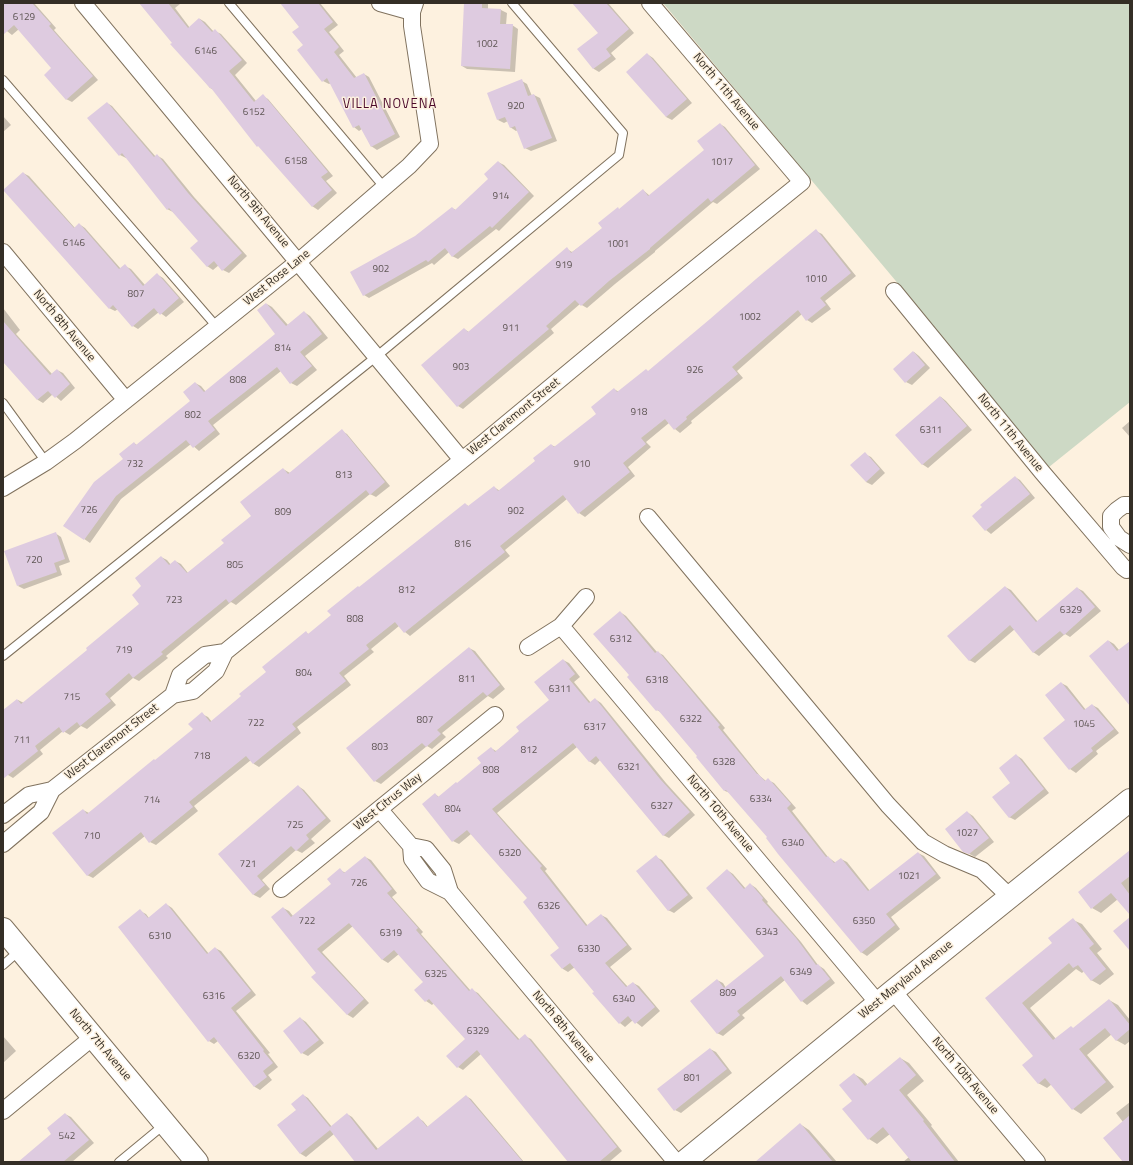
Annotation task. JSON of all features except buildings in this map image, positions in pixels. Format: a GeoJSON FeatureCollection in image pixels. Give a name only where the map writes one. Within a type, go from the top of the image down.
{"type":"FeatureCollection","features":[{"type":"Feature","properties":{"kind":"street","name":"North 9th Avenue"},"geometry":{"type":"LineString","coordinates":[[83,3],[462,460]]}},
{"type":"Feature","properties":{"kind":"street"},"geometry":{"type":"LineString","coordinates":[[380,3],[414,7]]}},
{"type":"Feature","properties":{"kind":"street","name":"North 11th Avenue"},"geometry":{"type":"LineString","coordinates":[[650,3],[802,182]]}},
{"type":"Feature","properties":{"kind":"street","name":"West Rose Lane"},"geometry":{"type":"LineString","coordinates":[[3,488],[46,462],[299,262],[409,166],[430,144],[412,26],[414,7]]}},
{"type":"Feature","properties":{"kind":"street","name":"West Claremont Street"},"geometry":{"type":"LineString","coordinates":[[3,815],[28,795],[52,790],[173,695],[192,691],[216,672],[225,652],[802,182]]}},
{"type":"Feature","properties":{"kind":"street","name":"North 8th Avenue"},"geometry":{"type":"LineString","coordinates":[[3,252],[125,400]]}},
{"type":"Feature","properties":{"kind":"street","name":"North 11th Avenue"},"geometry":{"type":"LineString","coordinates":[[894,291],[1047,478],[1123,567],[1128,570],[1130,569]]}},
{"type":"Feature","properties":{"kind":"street"},"geometry":{"type":"LineString","coordinates":[[1130,505],[1124,506],[1117,510],[1111,516],[1111,528],[1119,538],[1130,545]]}},
{"type":"Feature","properties":{"kind":"street"},"geometry":{"type":"LineString","coordinates":[[648,517],[893,810],[923,842],[944,854],[982,870],[1010,897]]}},
{"type":"Feature","properties":{"kind":"street"},"geometry":{"type":"LineString","coordinates":[[528,647],[561,626],[586,597]]}},
{"type":"Feature","properties":{"kind":"street","name":"North 10th Avenue"},"geometry":{"type":"LineString","coordinates":[[561,626],[885,997],[1037,1162]]}},
{"type":"Feature","properties":{"kind":"street","name":"West Citrus Way"},"geometry":{"type":"LineString","coordinates":[[281,890],[495,715]]}},
{"type":"Feature","properties":{"kind":"street","name":"West Claremont Street"},"geometry":{"type":"LineString","coordinates":[[3,844],[42,812],[52,790]]}},
{"type":"Feature","properties":{"kind":"street","name":"West Maryland Avenue"},"geometry":{"type":"LineString","coordinates":[[688,1160],[885,997],[1130,800]]}},
{"type":"Feature","properties":{"kind":"street"},"geometry":{"type":"LineString","coordinates":[[16,804],[30,821]]}},
{"type":"Feature","properties":{"kind":"street","name":"North 8th Avenue"},"geometry":{"type":"LineString","coordinates":[[380,810],[411,846],[412,860],[428,881],[450,892],[688,1160]]}},
{"type":"Feature","properties":{"kind":"street","name":"North 7th Avenue"},"geometry":{"type":"LineString","coordinates":[[3,929],[197,1162]]}},
{"type":"Feature","properties":{"kind":"street"},"geometry":{"type":"LineString","coordinates":[[3,1111],[93,1037]]}},
{"type":"Feature","properties":{"kind":"lane"},"geometry":{"type":"LineString","coordinates":[[229,3],[384,187]]}},
{"type":"Feature","properties":{"kind":"lane"},"geometry":{"type":"LineString","coordinates":[[3,656],[377,356],[619,155],[623,133],[512,3]]}},
{"type":"Feature","properties":{"kind":"lane"},"geometry":{"type":"LineString","coordinates":[[3,80],[216,327]]}},
{"type":"Feature","properties":{"kind":"lane"},"geometry":{"type":"LineString","coordinates":[[3,403],[46,462]]}},
{"type":"Feature","properties":{"kind":"lane"},"geometry":{"type":"LineString","coordinates":[[3,965],[21,950]]}},
{"type":"Feature","properties":{"kind":"lane"},"geometry":{"type":"LineString","coordinates":[[119,1162],[166,1124]]}},
{"type":"Feature","properties":{"kind":"green space"},"geometry":{"type":"Polygon","coordinates":[[[663,3],[1130,3],[1130,402],[1049,467],[926,317],[663,3]]]}},
{"type":"Feature","properties":{"kind":"district","name":"VILLA NOVENA"},"geometry":{"type":"Point","coordinates":[390,105]}}]}
